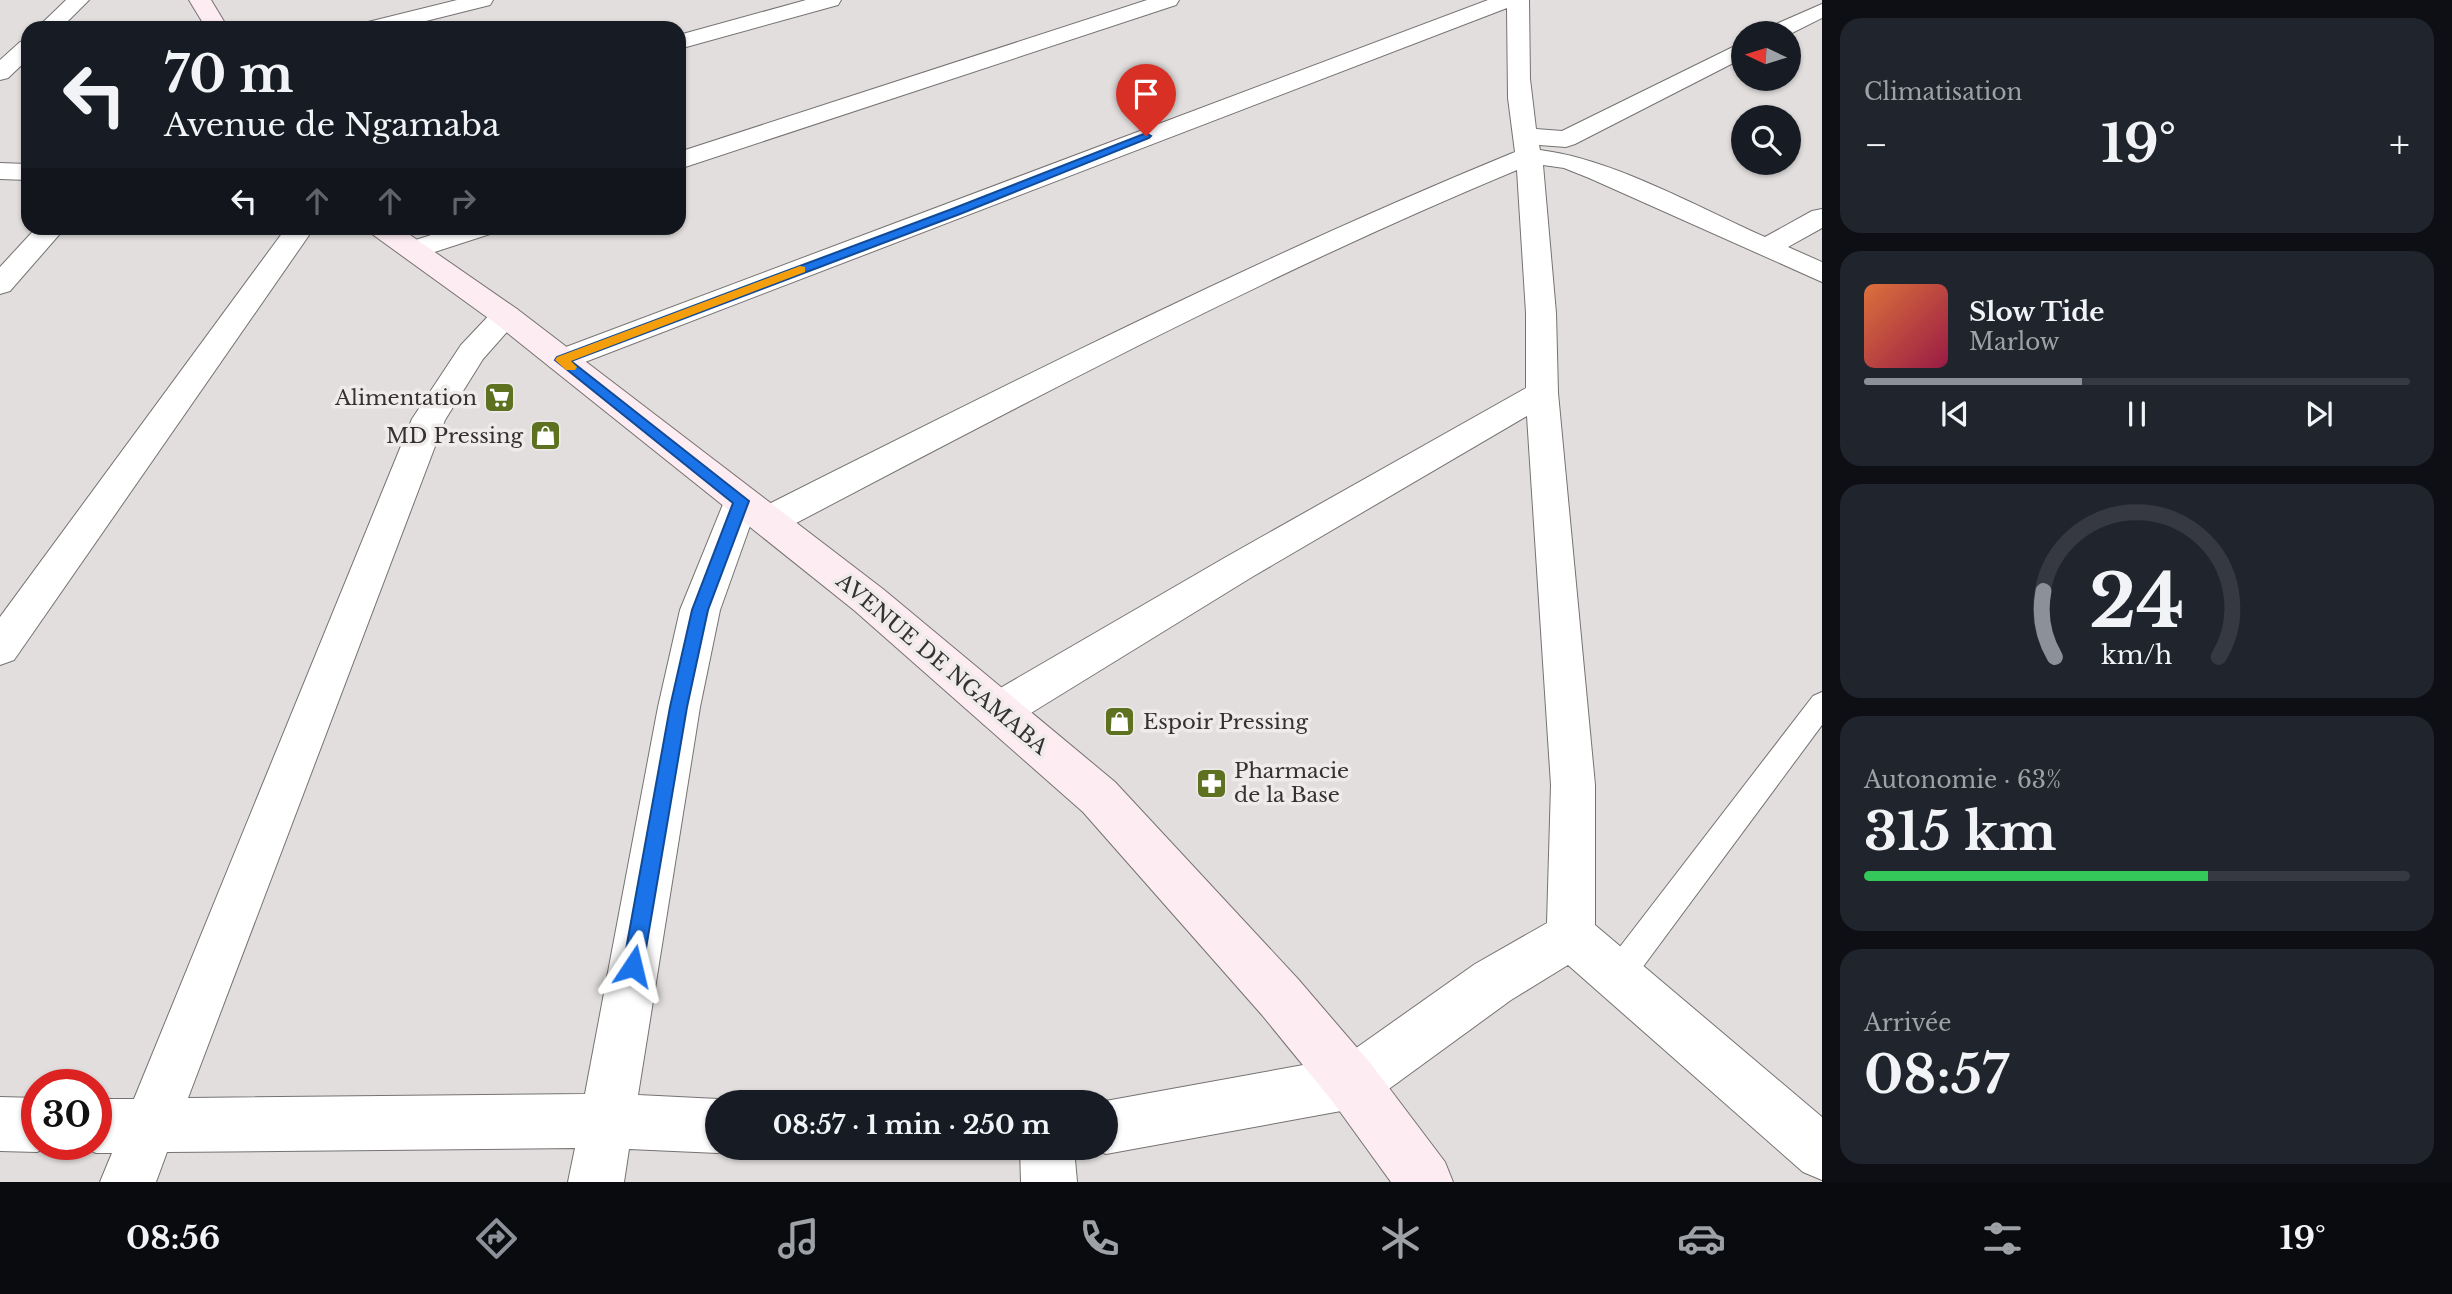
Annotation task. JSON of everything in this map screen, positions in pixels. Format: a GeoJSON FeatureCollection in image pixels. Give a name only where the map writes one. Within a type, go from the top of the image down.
{"type":"FeatureCollection","features":[{"type":"Feature","properties":{"kind":"main road"},"geometry":{"type":"LineString","coordinates":[[200,0],[213,21]]}},
{"type":"Feature","properties":{"kind":"main road","name":"AVENUE DE NGAMABA"},"geometry":{"type":"LineString","coordinates":[[398,239],[506,316],[869,600],[1099,797],[1280,998],[1352,1083],[1425,1182]]}},
{"type":"Feature","properties":{"kind":"street"},"geometry":{"type":"LineString","coordinates":[[56,21],[78,0]]}},
{"type":"Feature","properties":{"kind":"street"},"geometry":{"type":"LineString","coordinates":[[400,21],[482,0]]}},
{"type":"Feature","properties":{"kind":"street"},"geometry":{"type":"LineString","coordinates":[[686,40],[830,0]]}},
{"type":"Feature","properties":{"kind":"street"},"geometry":{"type":"LineString","coordinates":[[686,159],[1168,0]]}},
{"type":"Feature","properties":{"kind":"street"},"geometry":{"type":"LineString","coordinates":[[561,360],[956,211],[1217,108],[1508,0]]}},
{"type":"Feature","properties":{"kind":"street"},"geometry":{"type":"LineString","coordinates":[[1518,0],[1517,58],[1541,313],[1542,393],[1573,785],[1572,936],[1822,1153]]}},
{"type":"Feature","properties":{"kind":"street"},"geometry":{"type":"LineString","coordinates":[[1800,21],[1822,10]]}},
{"type":"Feature","properties":{"kind":"street"},"geometry":{"type":"LineString","coordinates":[[0,73],[21,54]]}},
{"type":"Feature","properties":{"kind":"street"},"geometry":{"type":"LineString","coordinates":[[596,1182],[679,707],[700,610],[755,511],[1407,206],[1527,146],[1566,139],[1731,55]]}},
{"type":"Feature","properties":{"kind":"street"},"geometry":{"type":"LineString","coordinates":[[1527,146],[1598,172],[1822,273]]}},
{"type":"Feature","properties":{"kind":"street"},"geometry":{"type":"LineString","coordinates":[[0,171],[21,172]]}},
{"type":"Feature","properties":{"kind":"street"},"geometry":{"type":"LineString","coordinates":[[1768,247],[1822,217]]}},
{"type":"Feature","properties":{"kind":"street"},"geometry":{"type":"LineString","coordinates":[[0,285],[45,235]]}},
{"type":"Feature","properties":{"kind":"street"},"geometry":{"type":"LineString","coordinates":[[0,648],[294,235]]}},
{"type":"Feature","properties":{"kind":"street"},"geometry":{"type":"LineString","coordinates":[[398,239],[428,235]]}},
{"type":"Feature","properties":{"kind":"street"},"geometry":{"type":"LineString","coordinates":[[128,1182],[429,419],[472,352],[506,316]]}},
{"type":"Feature","properties":{"kind":"street"},"geometry":{"type":"LineString","coordinates":[[998,712],[1240,567],[1542,393]]}},
{"type":"Feature","properties":{"kind":"street"},"geometry":{"type":"LineString","coordinates":[[1118,1126],[1352,1083],[1493,982],[1572,936]]}},
{"type":"Feature","properties":{"kind":"street"},"geometry":{"type":"LineString","coordinates":[[112,1127],[606,1121],[705,1125]]}},
{"type":"Feature","properties":{"kind":"street"},"geometry":{"type":"LineString","coordinates":[[0,1124],[21,1125]]}},
{"type":"Feature","properties":{"kind":"street"},"geometry":{"type":"LineString","coordinates":[[1048,1160],[1049,1182]]}},
{"type":"Feature","properties":{"kind":"lane"},"geometry":{"type":"LineString","coordinates":[[1618,976],[1822,704]]}},
{"type":"Feature","properties":{"kind":"slow traffic"},"geometry":{"type":"LineString","coordinates":[[570,367],[561,360],[800,270]]}},
{"type":"Feature","properties":{"kind":"place","name":"Alimentation"},"geometry":{"type":"Point","coordinates":[500,398]}},
{"type":"Feature","properties":{"kind":"place","name":"MD Pressing"},"geometry":{"type":"Point","coordinates":[546,436]}},
{"type":"Feature","properties":{"kind":"place","name":"Espoir Pressing"},"geometry":{"type":"Point","coordinates":[1120,722]}},
{"type":"Feature","properties":{"kind":"place","name":"Pharmacie de la Base"},"geometry":{"type":"Point","coordinates":[1211,783]}},
{"type":"Feature","properties":{"kind":"route"},"geometry":{"type":"LineString","coordinates":[[633,966],[679,707],[700,610],[741,501],[561,360],[1146,136]]}}]}
